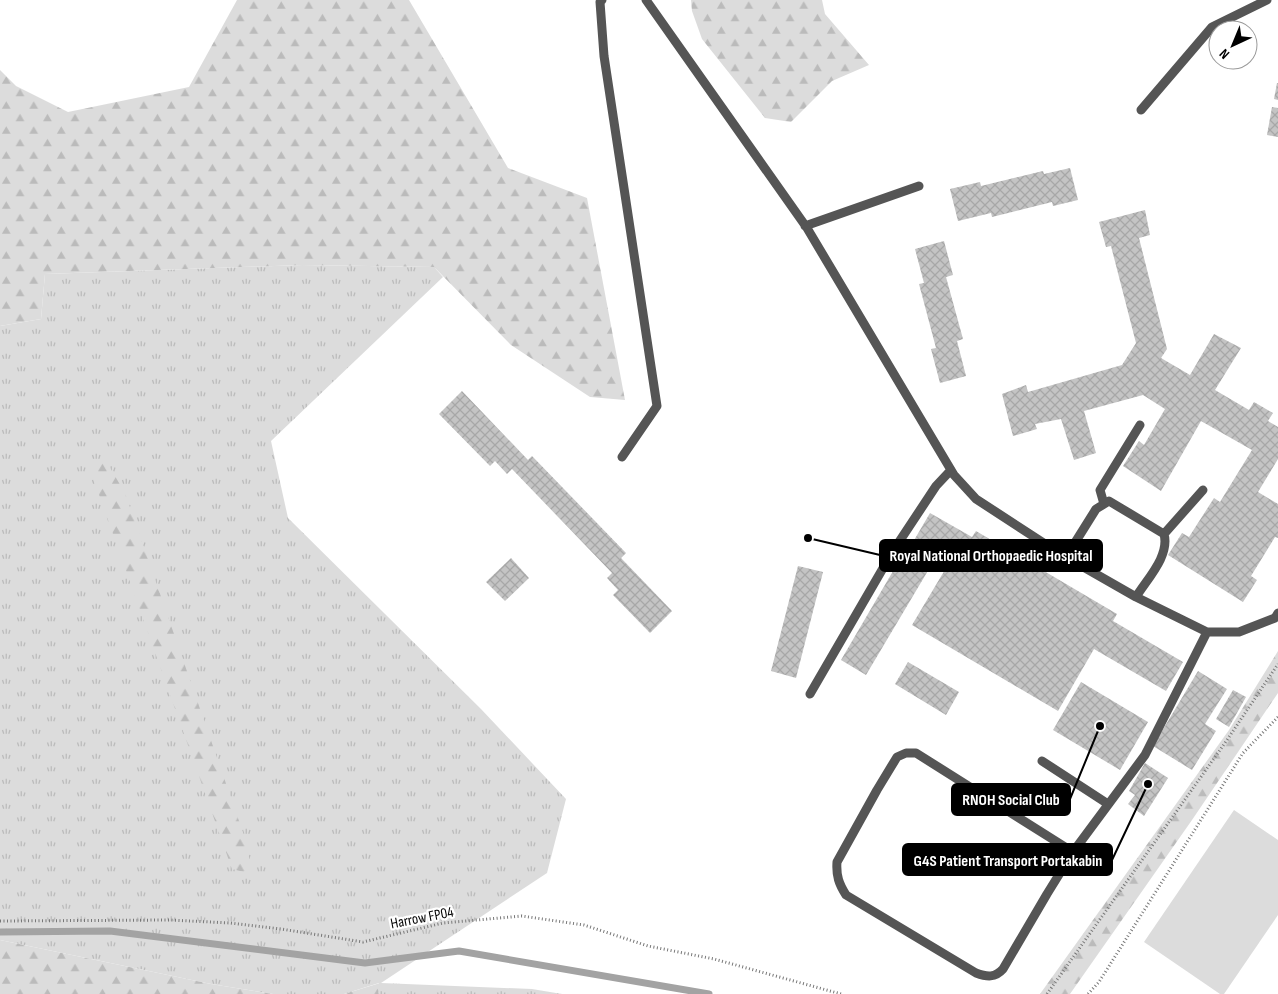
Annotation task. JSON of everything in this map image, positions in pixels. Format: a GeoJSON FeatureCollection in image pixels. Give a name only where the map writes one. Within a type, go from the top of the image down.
{"type":"FeatureCollection","features":[{"type":"Feature","properties":{"kind":"lane"},"geometry":{"type":"LineString","coordinates":[[602,0],[600,2],[604,56],[657,406],[622,457]]}},
{"type":"Feature","properties":{"kind":"lane"},"geometry":{"type":"LineString","coordinates":[[646,0],[805,226],[954,476],[976,499],[1066,557],[1136,597],[1207,632],[1239,632],[1275,618],[1278,613]]}},
{"type":"Feature","properties":{"kind":"lane"},"geometry":{"type":"LineString","coordinates":[[1141,110],[1212,27],[1266,0]]}},
{"type":"Feature","properties":{"kind":"lane"},"geometry":{"type":"LineString","coordinates":[[805,226],[919,186]]}},
{"type":"Feature","properties":{"kind":"lane"},"geometry":{"type":"LineString","coordinates":[[1104,504],[1100,490],[1140,425]]}},
{"type":"Feature","properties":{"kind":"lane"},"geometry":{"type":"LineString","coordinates":[[810,694],[892,551],[936,486],[951,470]]}},
{"type":"Feature","properties":{"kind":"lane"},"geometry":{"type":"LineString","coordinates":[[1164,534],[1203,490]]}},
{"type":"Feature","properties":{"kind":"lane"},"geometry":{"type":"LineString","coordinates":[[1066,557],[1096,508],[1110,501],[1164,534],[1166,543],[1159,561],[1136,597]]}},
{"type":"Feature","properties":{"kind":"lane"},"geometry":{"type":"LineString","coordinates":[[1073,852],[916,754],[906,753],[897,757],[877,790],[837,862],[836,874],[839,886],[846,896],[976,973],[987,976],[998,975],[1073,852],[1145,755],[1207,632]]}},
{"type":"Feature","properties":{"kind":"lane"},"geometry":{"type":"LineString","coordinates":[[1042,761],[1108,804]]}},
{"type":"Feature","properties":{"kind":"path"},"geometry":{"type":"LineString","coordinates":[[1047,994],[1204,774],[1278,664]]}},
{"type":"Feature","properties":{"kind":"path"},"geometry":{"type":"LineString","coordinates":[[1088,994],[1104,974],[1243,753],[1278,717]]}},
{"type":"Feature","properties":{"kind":"path","name":"Harrow FP04"},"geometry":{"type":"LineString","coordinates":[[0,921],[170,920],[230,923],[363,942],[443,923],[522,916],[584,925],[648,946],[714,959],[840,994]]}},
{"type":"Feature","properties":{"kind":"green space"},"geometry":{"type":"Polygon","coordinates":[[[237,0],[409,0],[508,168],[587,198],[625,400],[590,397],[511,345],[434,267],[302,265],[45,274],[41,319],[0,326],[0,70],[16,86],[68,112],[189,87],[237,0]]]}},
{"type":"Feature","properties":{"kind":"green space"},"geometry":{"type":"Polygon","coordinates":[[[691,0],[822,0],[825,14],[869,65],[832,81],[791,122],[765,118],[702,39],[692,11],[691,0]]]}},
{"type":"Feature","properties":{"kind":"green space"},"geometry":{"type":"Polygon","coordinates":[[[302,265],[434,267],[443,277],[271,441],[288,518],[481,709],[566,799],[547,873],[381,983],[532,989],[562,994],[378,994],[379,983],[344,994],[273,994],[211,984],[0,940],[0,326],[41,319],[45,274],[302,265]]]}},
{"type":"Feature","properties":{"kind":"green space"},"geometry":{"type":"Polygon","coordinates":[[[96,460],[106,461],[125,493],[247,844],[250,864],[244,872],[232,869],[92,475],[96,460]]]}},
{"type":"Feature","properties":{"kind":"green space"},"geometry":{"type":"Polygon","coordinates":[[[1278,651],[1278,693],[1192,820],[1070,994],[1040,994],[1229,730],[1278,651]]]}},
{"type":"Feature","properties":{"kind":"green space"},"geometry":{"type":"Polygon","coordinates":[[[1234,810],[1278,840],[1278,915],[1224,994],[1220,994],[1144,942],[1234,810]]]}},
{"type":"Feature","properties":{"kind":"green space"},"geometry":{"type":"Polygon","coordinates":[[[0,940],[211,984],[273,994],[0,994],[0,940]]]}},
{"type":"Feature","properties":{"kind":"green space"},"geometry":{"type":"Polygon","coordinates":[[[380,983],[378,994],[344,994],[380,983]]]}},
{"type":"Feature","properties":{"kind":"building"},"geometry":{"type":"Polygon","coordinates":[[[1278,83],[1278,100],[1274,99],[1278,83]]]}},
{"type":"Feature","properties":{"kind":"building"},"geometry":{"type":"Polygon","coordinates":[[[1272,107],[1278,108],[1278,137],[1267,135],[1272,107]]]}},
{"type":"Feature","properties":{"kind":"building"},"geometry":{"type":"Polygon","coordinates":[[[1070,168],[1078,200],[1053,206],[1052,202],[992,217],[991,213],[958,221],[950,189],[980,182],[981,186],[1043,171],[1044,174],[1070,168]]]}},
{"type":"Feature","properties":{"kind":"building"},"geometry":{"type":"Polygon","coordinates":[[[1145,210],[1150,235],[1139,238],[1167,349],[1161,358],[1190,375],[1214,334],[1241,348],[1215,390],[1249,410],[1254,402],[1273,413],[1268,421],[1278,427],[1278,459],[1258,492],[1278,504],[1278,538],[1275,537],[1251,576],[1257,580],[1243,602],[1168,555],[1182,533],[1189,537],[1214,498],[1220,502],[1252,450],[1201,421],[1161,491],[1123,466],[1139,441],[1144,445],[1165,409],[1143,395],[1084,411],[1096,453],[1074,460],[1061,419],[1035,424],[1037,429],[1013,436],[1002,394],[1026,385],[1028,392],[1122,365],[1136,343],[1111,246],[1106,247],[1099,222],[1145,210]]]}},
{"type":"Feature","properties":{"kind":"building"},"geometry":{"type":"Polygon","coordinates":[[[944,241],[953,275],[946,277],[963,339],[957,341],[966,376],[940,383],[931,349],[936,348],[919,284],[924,283],[915,249],[944,241]]]}},
{"type":"Feature","properties":{"kind":"building"},"geometry":{"type":"Polygon","coordinates":[[[462,391],[528,460],[532,456],[626,553],[621,558],[672,611],[650,633],[613,595],[618,590],[607,578],[612,573],[512,469],[507,474],[495,461],[490,466],[439,414],[462,391]]]}},
{"type":"Feature","properties":{"kind":"building"},"geometry":{"type":"Polygon","coordinates":[[[930,513],[972,537],[976,531],[1117,614],[1113,621],[1183,662],[1166,691],[1094,649],[1058,711],[912,625],[949,563],[913,542],[930,513]]]}},
{"type":"Feature","properties":{"kind":"building"},"geometry":{"type":"Polygon","coordinates":[[[903,554],[929,569],[866,675],[841,660],[903,554]]]}},
{"type":"Feature","properties":{"kind":"building"},"geometry":{"type":"Polygon","coordinates":[[[511,558],[529,578],[505,601],[486,582],[511,558]]]}},
{"type":"Feature","properties":{"kind":"building"},"geometry":{"type":"Polygon","coordinates":[[[798,566],[823,572],[796,678],[771,671],[798,566]]]}},
{"type":"Feature","properties":{"kind":"building"},"geometry":{"type":"Polygon","coordinates":[[[908,662],[959,692],[946,715],[895,684],[908,662]]]}},
{"type":"Feature","properties":{"kind":"building"},"geometry":{"type":"Polygon","coordinates":[[[1198,671],[1227,689],[1205,724],[1216,731],[1192,770],[1153,746],[1198,671]]]}},
{"type":"Feature","properties":{"kind":"building"},"geometry":{"type":"Polygon","coordinates":[[[1081,682],[1148,722],[1120,770],[1053,730],[1081,682]]]}},
{"type":"Feature","properties":{"kind":"building"},"geometry":{"type":"Polygon","coordinates":[[[1233,690],[1246,697],[1229,727],[1216,719],[1233,690]]]}},
{"type":"Feature","properties":{"kind":"building"},"geometry":{"type":"Polygon","coordinates":[[[1145,763],[1168,778],[1144,816],[1128,804],[1135,795],[1129,791],[1145,763]]]}},
{"type":"Feature","properties":{"kind":"waterway"},"geometry":{"type":"LineString","coordinates":[[0,932],[110,931],[365,963],[459,951],[709,994]]}},
{"type":"Feature","properties":{"kind":"place","name":"Royal National Orthopaedic Hospital"},"geometry":{"type":"Point","coordinates":[808,538]}},
{"type":"Feature","properties":{"kind":"place","name":"RNOH Social Club"},"geometry":{"type":"Point","coordinates":[1100,726]}},
{"type":"Feature","properties":{"kind":"place","name":"G4S Patient Transport Portakabin"},"geometry":{"type":"Point","coordinates":[1148,784]}}]}
